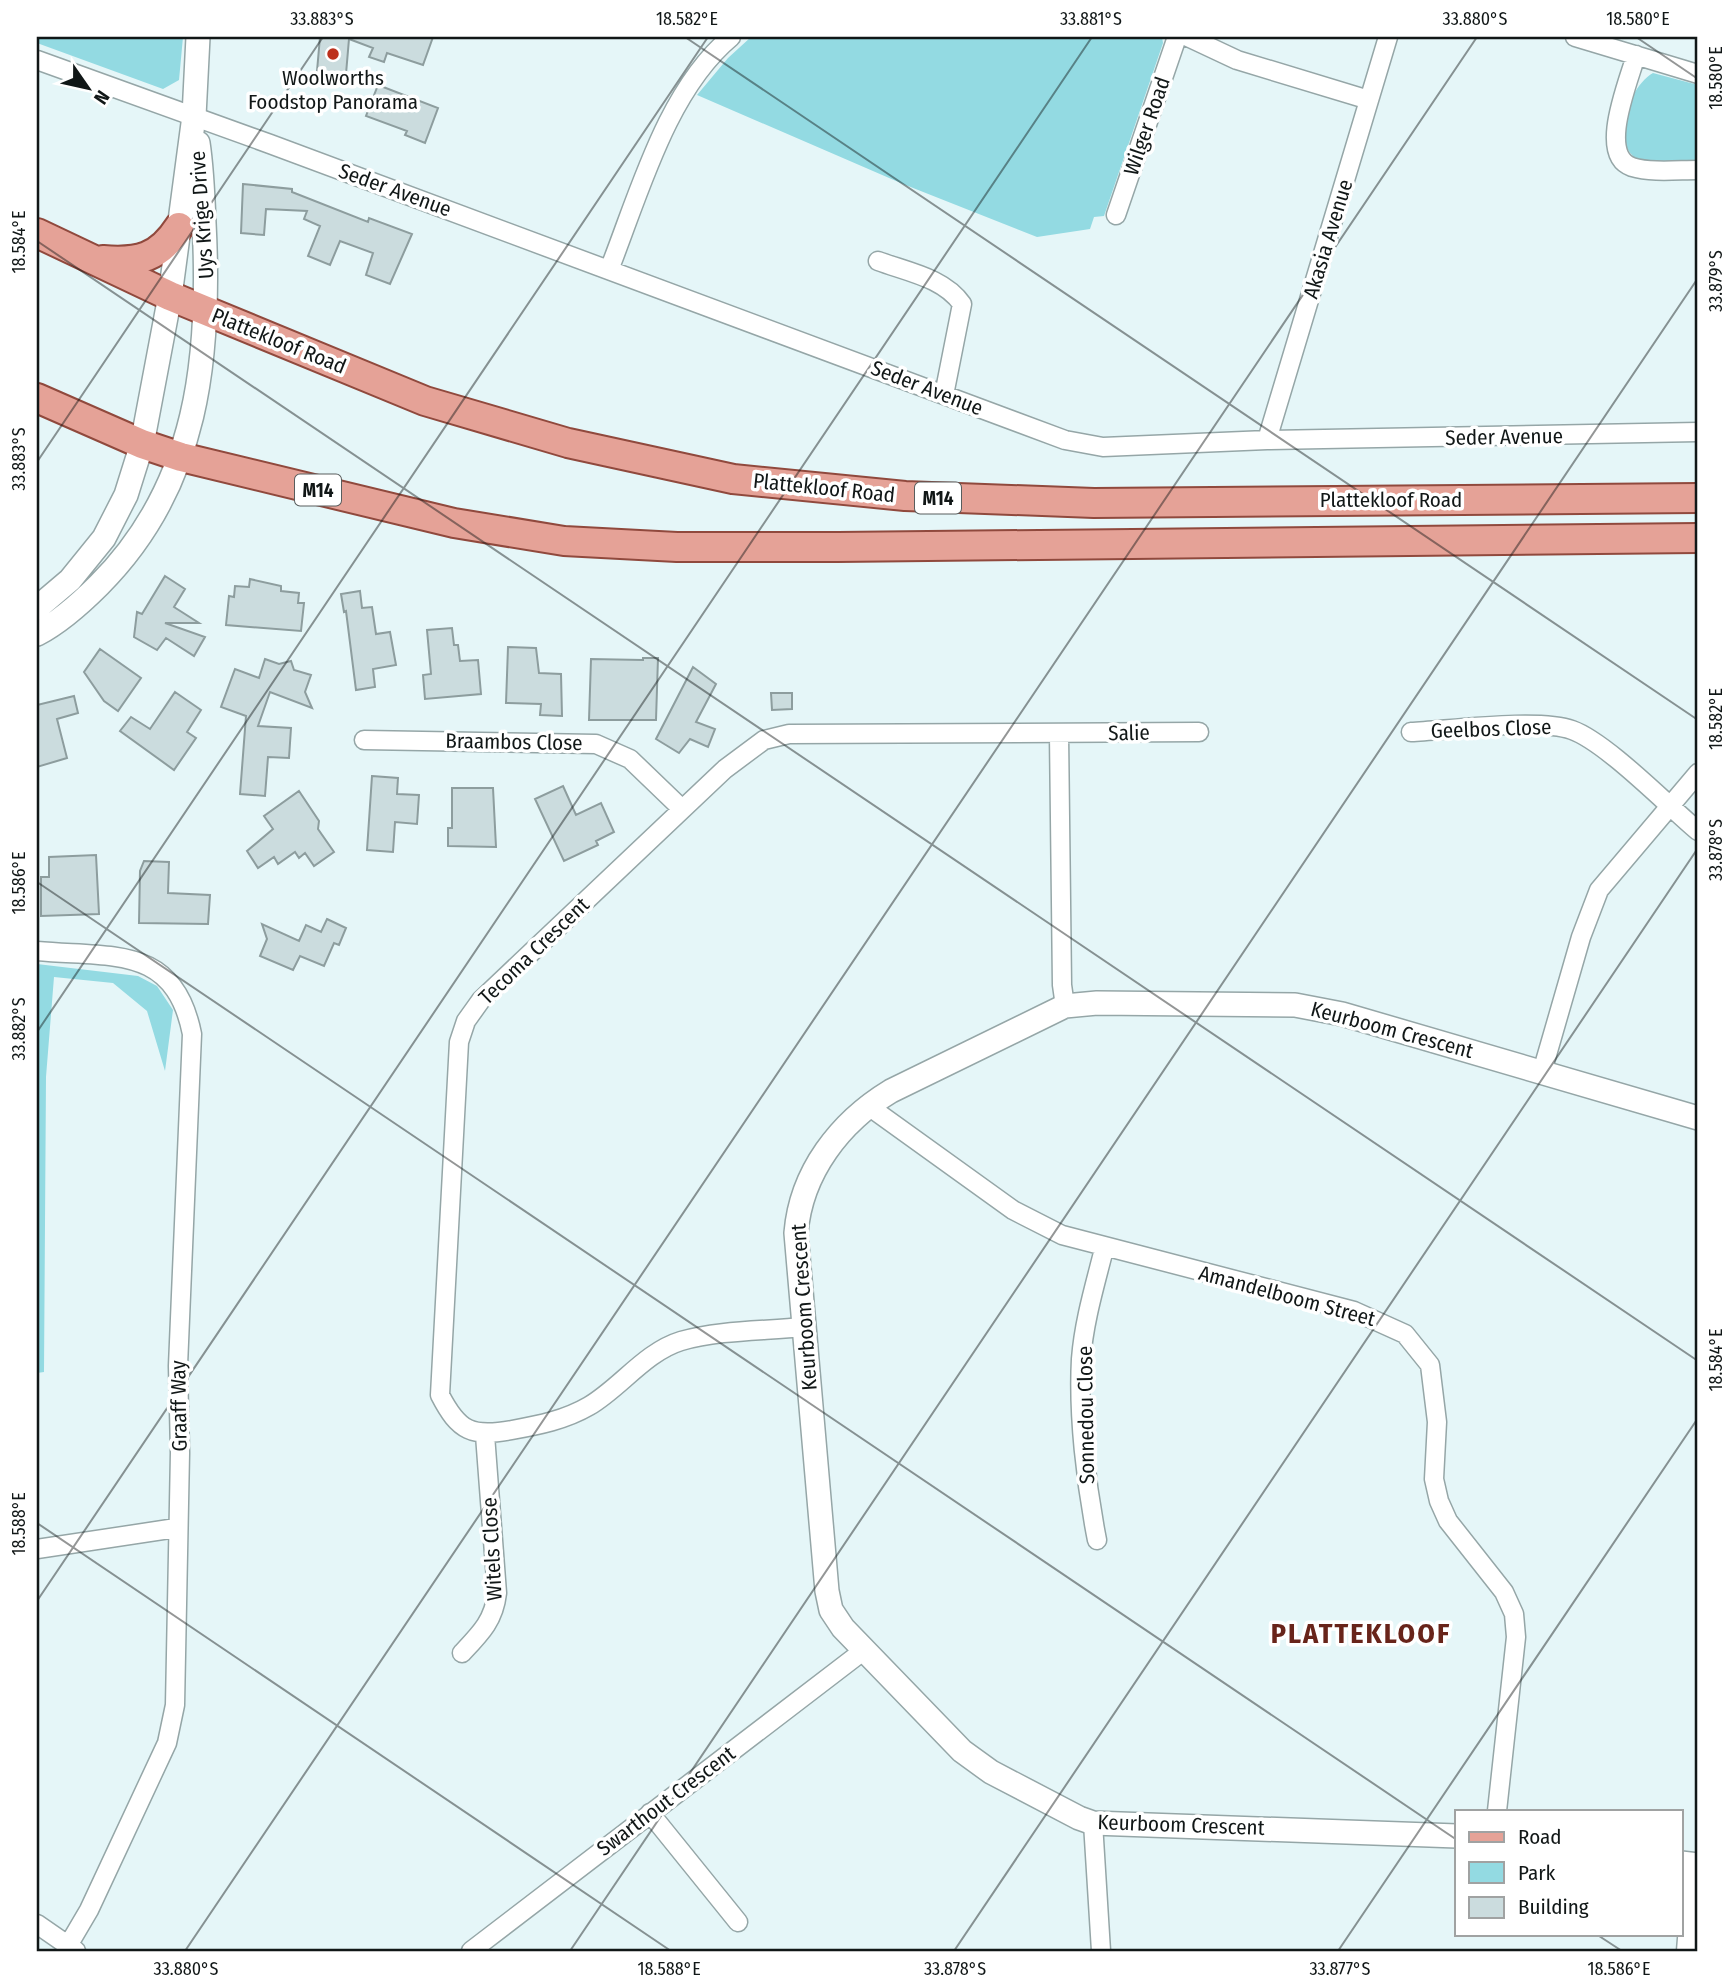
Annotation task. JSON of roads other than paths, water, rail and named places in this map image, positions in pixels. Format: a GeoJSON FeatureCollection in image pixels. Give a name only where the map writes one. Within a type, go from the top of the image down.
{"type":"FeatureCollection","features":[{"type":"Feature","properties":{"kind":"main road"},"geometry":{"type":"LineString","coordinates":[[93,260],[131,262],[149,258],[164,248],[179,227]]}},
{"type":"Feature","properties":{"kind":"main road","name":"Plattekloof Road"},"geometry":{"type":"LineString","coordinates":[[37,233],[170,296],[425,401],[568,443],[733,480],[905,496],[1094,503],[1698,498]]}},
{"type":"Feature","properties":{"kind":"main road","name":"Plattekloof Road"},"geometry":{"type":"LineString","coordinates":[[37,398],[142,444],[181,457],[454,523],[564,541],[677,547],[852,547],[1698,538]]}},
{"type":"Feature","properties":{"kind":"street","name":"Uys Krige Drive"},"geometry":{"type":"LineString","coordinates":[[37,608],[70,580],[104,538],[122,503],[142,444],[170,296],[194,116],[198,37]]}},
{"type":"Feature","properties":{"kind":"street"},"geometry":{"type":"LineString","coordinates":[[609,270],[673,111],[701,69],[731,37]]}},
{"type":"Feature","properties":{"kind":"street","name":"Wilger Road"},"geometry":{"type":"LineString","coordinates":[[1116,215],[1177,37]]}},
{"type":"Feature","properties":{"kind":"street"},"geometry":{"type":"LineString","coordinates":[[1188,37],[1237,60],[1369,100]]}},
{"type":"Feature","properties":{"kind":"street","name":"Akasia Avenue"},"geometry":{"type":"LineString","coordinates":[[1267,440],[1388,37]]}},
{"type":"Feature","properties":{"kind":"street"},"geometry":{"type":"LineString","coordinates":[[1575,37],[1698,74]]}},
{"type":"Feature","properties":{"kind":"street"},"geometry":{"type":"LineString","coordinates":[[1636,55],[1614,139],[1617,155],[1629,166],[1645,169],[1698,170]]}},
{"type":"Feature","properties":{"kind":"street","name":"Seder Avenue"},"geometry":{"type":"LineString","coordinates":[[37,60],[1065,440],[1103,447],[1267,440],[1698,432]]}},
{"type":"Feature","properties":{"kind":"street","name":"Uys Krige Drive"},"geometry":{"type":"LineString","coordinates":[[37,634],[81,603],[124,557],[159,508],[181,457],[200,375],[206,311],[202,173],[194,116]]}},
{"type":"Feature","properties":{"kind":"street"},"geometry":{"type":"LineString","coordinates":[[878,261],[942,284],[954,292],[962,304],[944,395]]}},
{"type":"Feature","properties":{"kind":"street","name":"Geelbos Close"},"geometry":{"type":"LineString","coordinates":[[1411,732],[1549,724],[1573,730],[1596,743],[1698,831]]}},
{"type":"Feature","properties":{"kind":"street","name":"Salie"},"geometry":{"type":"LineString","coordinates":[[1059,734],[1199,732]]}},
{"type":"Feature","properties":{"kind":"street","name":"Tecoma Crescent"},"geometry":{"type":"LineString","coordinates":[[485,1435],[466,1429],[451,1417],[440,1395],[459,1042],[466,1021],[481,1000],[682,809],[747,751],[764,740],[789,734],[1059,734]]}},
{"type":"Feature","properties":{"kind":"street"},"geometry":{"type":"LineString","coordinates":[[1059,734],[1062,985],[1065,1006]]}},
{"type":"Feature","properties":{"kind":"street","name":"Braambos Close"},"geometry":{"type":"LineString","coordinates":[[364,740],[596,744],[630,759],[682,809]]}},
{"type":"Feature","properties":{"kind":"street"},"geometry":{"type":"LineString","coordinates":[[1542,1072],[1585,924],[1599,890],[1698,773]]}},
{"type":"Feature","properties":{"kind":"street","name":"Graaff Way"},"geometry":{"type":"LineString","coordinates":[[37,951],[146,964],[169,979],[187,1008],[192,1034],[178,1366],[180,1453],[176,1528],[175,1705],[167,1743],[72,1948]]}},
{"type":"Feature","properties":{"kind":"street","name":"Keurboom Crescent"},"geometry":{"type":"LineString","coordinates":[[1455,1836],[1093,1823],[990,1772],[962,1751],[863,1651],[831,1610],[827,1591],[803,1327],[796,1233],[800,1203],[808,1182],[836,1138],[852,1117],[867,1105],[1065,1006],[1097,1003],[1295,1004],[1342,1014],[1698,1118]]}},
{"type":"Feature","properties":{"kind":"street","name":"Amandelboom Street"},"geometry":{"type":"LineString","coordinates":[[867,1105],[1038,1225],[1104,1249],[1354,1311],[1405,1334],[1430,1365],[1437,1422],[1434,1479],[1439,1501],[1448,1521],[1504,1592],[1514,1614],[1516,1637],[1497,1810]]}},
{"type":"Feature","properties":{"kind":"street","name":"Sonnedou Close"},"geometry":{"type":"LineString","coordinates":[[1097,1540],[1087,1488],[1081,1360],[1087,1319],[1104,1249]]}},
{"type":"Feature","properties":{"kind":"street"},"geometry":{"type":"LineString","coordinates":[[485,1435],[545,1424],[569,1416],[590,1405],[660,1351],[679,1342],[803,1327]]}},
{"type":"Feature","properties":{"kind":"street","name":"Witels Close"},"geometry":{"type":"LineString","coordinates":[[462,1653],[488,1626],[495,1611],[497,1592],[485,1435]]}},
{"type":"Feature","properties":{"kind":"street"},"geometry":{"type":"LineString","coordinates":[[37,1549],[176,1528]]}},
{"type":"Feature","properties":{"kind":"street","name":"Swarthout Crescent"},"geometry":{"type":"LineString","coordinates":[[471,1951],[863,1651]]}},
{"type":"Feature","properties":{"kind":"street"},"geometry":{"type":"LineString","coordinates":[[650,1813],[738,1922]]}},
{"type":"Feature","properties":{"kind":"street"},"geometry":{"type":"LineString","coordinates":[[1093,1823],[1101,1951]]}},
{"type":"Feature","properties":{"kind":"street"},"geometry":{"type":"LineString","coordinates":[[1686,1951],[1691,1864]]}},
{"type":"Feature","properties":{"kind":"street"},"geometry":{"type":"LineString","coordinates":[[37,1924],[72,1948]]}},
{"type":"Feature","properties":{"kind":"place","name":"Woolworths Foodstop Panorama"},"geometry":{"type":"Point","coordinates":[333,54]}},
{"type":"Feature","properties":{"kind":"district","name":"PLATTEKLOOF"},"geometry":{"type":"Point","coordinates":[1361,1633]}}]}
